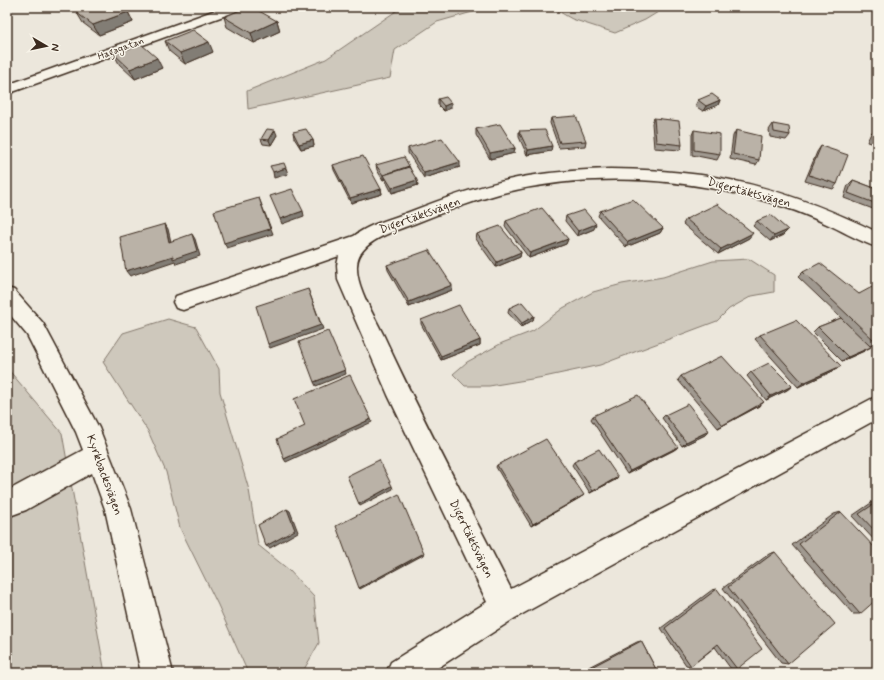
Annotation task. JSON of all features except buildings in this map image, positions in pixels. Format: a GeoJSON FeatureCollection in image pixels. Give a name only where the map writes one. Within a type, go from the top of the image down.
{"type":"FeatureCollection","features":[{"type":"Feature","properties":{"kind":"street","name":"Hagagatan"},"geometry":{"type":"LineString","coordinates":[[7,90],[236,7]]}},
{"type":"Feature","properties":{"kind":"street","name":"Digertäktsvägen"},"geometry":{"type":"LineString","coordinates":[[505,608],[396,388],[348,280],[347,272],[349,253],[357,242],[379,231],[458,202],[516,185],[561,177],[606,174],[649,174],[692,179],[735,187],[778,199],[820,214],[877,240]]}},
{"type":"Feature","properties":{"kind":"street"},"geometry":{"type":"LineString","coordinates":[[183,302],[357,242]]}},
{"type":"Feature","properties":{"kind":"street","name":"Kyrkbacksvägen"},"geometry":{"type":"LineString","coordinates":[[7,296],[35,329],[87,428],[118,509],[157,673]]}},
{"type":"Feature","properties":{"kind":"street"},"geometry":{"type":"LineString","coordinates":[[402,673],[505,608],[877,407]]}},
{"type":"Feature","properties":{"kind":"street"},"geometry":{"type":"LineString","coordinates":[[7,504],[17,501],[98,456]]}},
{"type":"Feature","properties":{"kind":"shaded area"},"geometry":{"type":"Polygon","coordinates":[[[402,7],[490,7],[437,22],[395,50],[390,78],[248,109],[247,91],[326,59],[402,7]]]}},
{"type":"Feature","properties":{"kind":"shaded area"},"geometry":{"type":"Polygon","coordinates":[[[551,7],[660,7],[663,9],[645,20],[615,33],[572,19],[551,7]]]}},
{"type":"Feature","properties":{"kind":"shaded area"},"geometry":{"type":"Polygon","coordinates":[[[749,259],[774,275],[774,292],[752,296],[729,309],[717,321],[600,365],[544,377],[489,386],[465,386],[453,374],[467,362],[502,343],[533,331],[563,308],[593,292],[622,284],[663,277],[713,261],[749,259]]]}},
{"type":"Feature","properties":{"kind":"shaded area"},"geometry":{"type":"Polygon","coordinates":[[[168,319],[196,327],[219,369],[220,392],[249,490],[258,545],[289,570],[314,597],[319,643],[302,673],[248,673],[218,605],[180,528],[166,472],[148,431],[103,362],[123,333],[168,319]]]}},
{"type":"Feature","properties":{"kind":"shaded area"},"geometry":{"type":"Polygon","coordinates":[[[7,368],[62,433],[105,673],[7,673],[7,525],[9,523],[7,519],[7,368]]]}}]}
